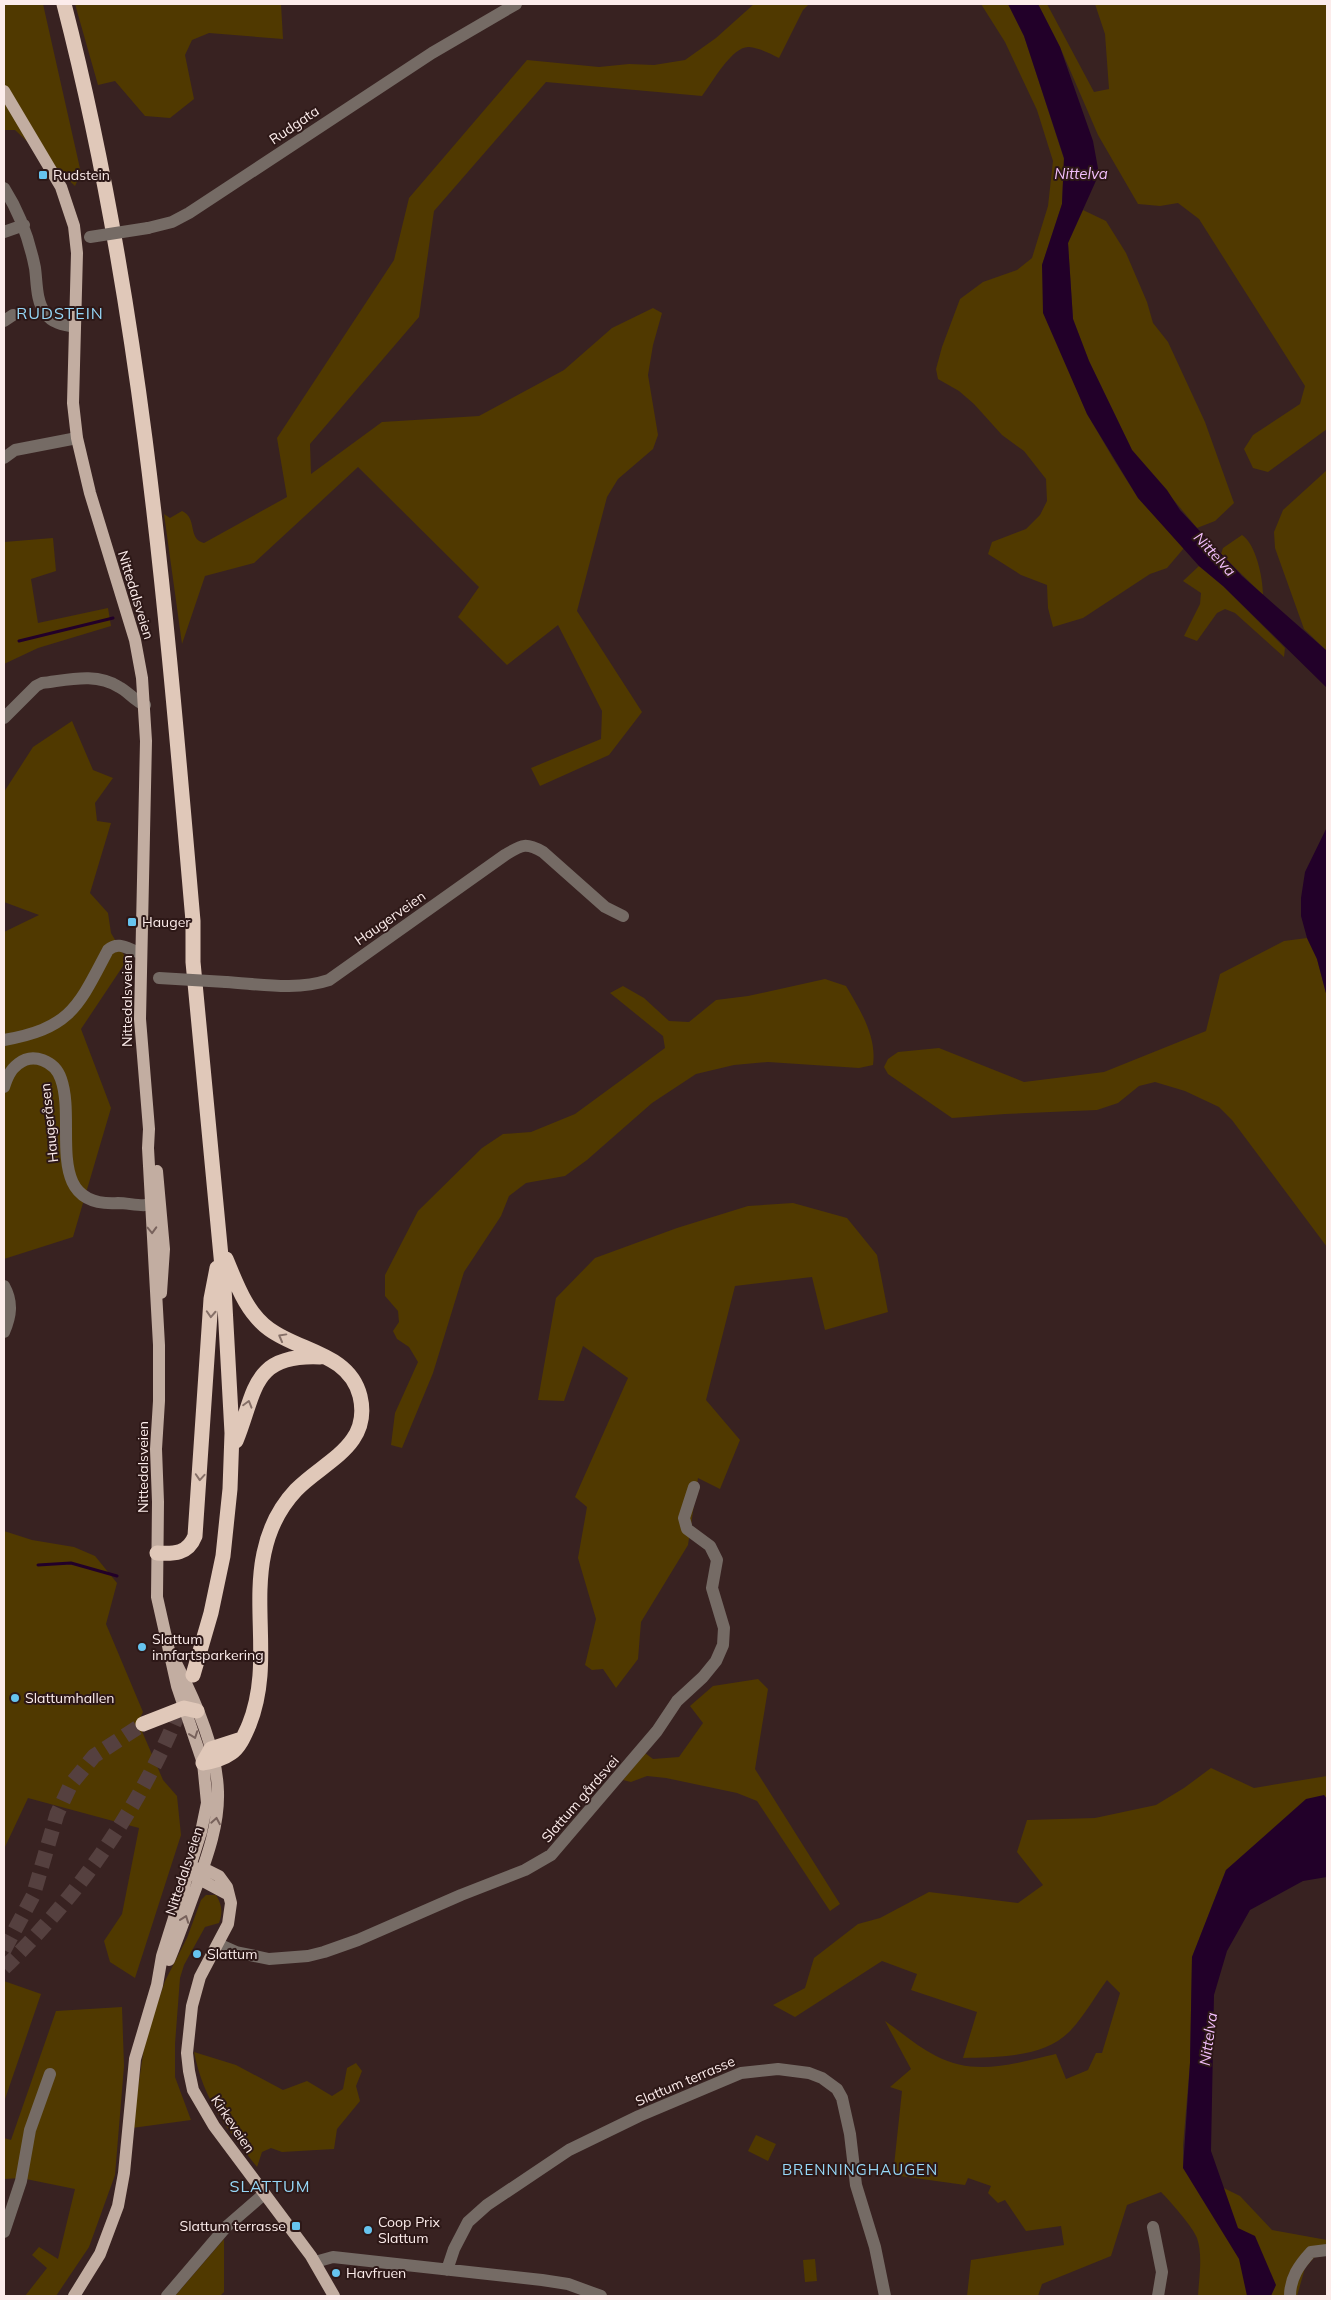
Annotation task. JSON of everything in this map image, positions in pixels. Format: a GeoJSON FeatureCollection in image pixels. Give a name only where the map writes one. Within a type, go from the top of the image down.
{"type":"FeatureCollection","features":[{"type":"Feature","properties":{"kind":"highway"},"geometry":{"type":"LineString","coordinates":[[56,4],[101,210],[133,400],[157,603],[185,921],[193,962],[221,1249],[230,1370],[232,1451],[223,1556],[211,1613],[194,1675]]}},
{"type":"Feature","properties":{"kind":"highway"},"geometry":{"type":"LineString","coordinates":[[64,4],[111,218],[144,416],[165,602],[193,920],[193,962]]}},
{"type":"Feature","properties":{"kind":"highway"},"geometry":{"type":"LineString","coordinates":[[209,1757],[242,1739],[253,1716],[261,1682],[261,1570],[270,1530],[282,1508],[297,1489],[348,1446],[360,1422],[361,1402],[355,1383],[344,1368],[326,1357],[283,1338],[268,1328],[256,1316],[241,1294],[221,1249]]}},
{"type":"Feature","properties":{"kind":"highway"},"geometry":{"type":"LineString","coordinates":[[157,1553],[182,1552],[193,1541],[196,1530],[212,1299],[221,1249]]}},
{"type":"Feature","properties":{"kind":"highway"},"geometry":{"type":"LineString","coordinates":[[232,1451],[250,1397],[266,1372],[277,1364],[295,1357],[326,1357]]}},
{"type":"Feature","properties":{"kind":"highway"},"geometry":{"type":"LineString","coordinates":[[143,1724],[191,1709]]}},
{"type":"Feature","properties":{"kind":"main road","name":"Nittedalsveien"},"geometry":{"type":"LineString","coordinates":[[4,91],[60,187],[71,215],[76,239],[73,403],[77,438],[90,493],[135,640],[145,705],[140,1029],[149,1129],[148,1148],[154,1201],[155,1292],[158,1312],[159,1390],[156,1449],[158,1486],[158,1607],[170,1651],[186,1682],[191,1709],[218,1782],[217,1815],[201,1873],[179,1934],[157,1984]]}},
{"type":"Feature","properties":{"kind":"main road","name":"Nittedalsveien"},"geometry":{"type":"LineString","coordinates":[[74,2296],[100,2254],[118,2206],[124,2173],[135,2059],[157,1984],[162,1956],[203,1827],[207,1803],[209,1757]]}},
{"type":"Feature","properties":{"kind":"main road","name":"Kirkeveien"},"geometry":{"type":"LineString","coordinates":[[190,1869],[201,1873],[229,1895],[232,1903],[231,1917],[203,1972],[193,2000],[188,2041],[189,2071],[193,2090],[203,2110],[315,2262],[334,2296]]}},
{"type":"Feature","properties":{"kind":"street","name":"Rudgata"},"geometry":{"type":"LineString","coordinates":[[76,239],[148,228],[172,222],[190,213],[432,53],[516,4]]}},
{"type":"Feature","properties":{"kind":"street"},"geometry":{"type":"LineString","coordinates":[[4,188],[24,225],[33,257],[42,308],[47,317],[56,323],[75,327]]}},
{"type":"Feature","properties":{"kind":"street"},"geometry":{"type":"LineString","coordinates":[[4,232],[24,225]]}},
{"type":"Feature","properties":{"kind":"street"},"geometry":{"type":"LineString","coordinates":[[4,458],[15,450],[77,438]]}},
{"type":"Feature","properties":{"kind":"street"},"geometry":{"type":"LineString","coordinates":[[4,718],[36,686],[42,683],[88,677],[116,685],[133,699],[145,705]]}},
{"type":"Feature","properties":{"kind":"street","name":"Haugerveien"},"geometry":{"type":"LineString","coordinates":[[140,978],[298,986],[317,984],[329,980],[505,854],[522,845],[532,846],[543,852],[605,907],[623,916]]}},
{"type":"Feature","properties":{"kind":"street"},"geometry":{"type":"LineString","coordinates":[[4,1040],[27,1036],[46,1029],[69,1014],[82,999],[108,950],[113,946],[122,946],[142,953]]}},
{"type":"Feature","properties":{"kind":"street","name":"Haugeråsen"},"geometry":{"type":"LineString","coordinates":[[4,1087],[10,1072],[19,1063],[26,1060],[43,1060],[52,1065],[62,1084],[68,1168],[72,1184],[81,1196],[91,1202],[102,1204],[124,1203],[129,1200],[154,1201]]}},
{"type":"Feature","properties":{"kind":"street"},"geometry":{"type":"LineString","coordinates":[[4,1286],[11,1311],[4,1332]]}},
{"type":"Feature","properties":{"kind":"street","name":"Slattum gårdsvei"},"geometry":{"type":"LineString","coordinates":[[218,1944],[236,1952],[269,1959],[308,1956],[324,1952],[358,1940],[461,1894],[525,1870],[552,1855],[652,1738],[677,1701],[704,1677],[716,1661],[723,1646],[724,1628],[712,1588],[717,1560],[710,1546],[687,1529],[684,1518],[694,1487]]}},
{"type":"Feature","properties":{"kind":"street","name":"Slattum terrasse"},"geometry":{"type":"LineString","coordinates":[[447,2270],[454,2249],[468,2222],[487,2205],[569,2150],[639,2116],[741,2073],[778,2069],[809,2073],[822,2078],[837,2089],[842,2098],[850,2134],[856,2185],[874,2247],[885,2296]]}},
{"type":"Feature","properties":{"kind":"street"},"geometry":{"type":"LineString","coordinates":[[4,2232],[21,2181],[30,2130],[50,2074]]}},
{"type":"Feature","properties":{"kind":"street"},"geometry":{"type":"LineString","coordinates":[[166,2296],[221,2232],[264,2194]]}},
{"type":"Feature","properties":{"kind":"street"},"geometry":{"type":"LineString","coordinates":[[1153,2227],[1162,2272],[1158,2296]]}},
{"type":"Feature","properties":{"kind":"street"},"geometry":{"type":"LineString","coordinates":[[1290,2296],[1294,2275],[1299,2264],[1311,2252],[1327,2250]]}},
{"type":"Feature","properties":{"kind":"street"},"geometry":{"type":"LineString","coordinates":[[315,2262],[332,2257],[557,2282],[587,2289],[601,2296]]}},
{"type":"Feature","properties":{"kind":"shaded area"},"geometry":{"type":"Polygon","coordinates":[[[4,4],[43,4],[81,173],[75,186],[15,130],[4,130],[4,4]]]}},
{"type":"Feature","properties":{"kind":"shaded area"},"geometry":{"type":"Polygon","coordinates":[[[75,4],[281,4],[283,39],[209,33],[192,40],[185,55],[194,99],[170,118],[145,116],[115,81],[98,85],[75,4]]]}},
{"type":"Feature","properties":{"kind":"shaded area"},"geometry":{"type":"Polygon","coordinates":[[[754,4],[809,4],[803,10],[779,58],[756,48],[743,48],[729,59],[702,96],[546,82],[434,211],[419,317],[310,444],[311,474],[382,422],[479,416],[564,370],[612,328],[653,308],[662,313],[653,345],[648,375],[658,435],[653,449],[618,479],[607,497],[577,611],[642,712],[609,755],[540,786],[531,768],[601,739],[602,711],[558,625],[507,665],[458,617],[479,587],[358,467],[254,563],[205,576],[182,644],[164,514],[170,518],[182,511],[187,514],[196,537],[204,543],[287,497],[277,438],[394,260],[409,198],[527,60],[599,67],[629,64],[654,65],[685,60],[716,38],[754,4]]]}},
{"type":"Feature","properties":{"kind":"shaded area"},"geometry":{"type":"Polygon","coordinates":[[[981,4],[1008,4],[1024,36],[1064,159],[1062,204],[1042,265],[1070,373],[1087,414],[1138,498],[1184,548],[1167,568],[1150,574],[1083,618],[1053,627],[1048,608],[1047,585],[1021,575],[988,554],[992,542],[1026,529],[1040,515],[1047,501],[1046,479],[1024,451],[1002,435],[974,404],[959,391],[938,379],[936,369],[960,299],[983,282],[1017,270],[1032,258],[1048,206],[1053,161],[1037,110],[1005,42],[981,4]]]}},
{"type":"Feature","properties":{"kind":"shaded area"},"geometry":{"type":"Polygon","coordinates":[[[1038,4],[1047,4],[1094,92],[1109,89],[1105,34],[1095,4],[1327,4],[1327,429],[1268,472],[1253,468],[1244,449],[1253,435],[1300,404],[1305,386],[1199,219],[1178,203],[1160,206],[1138,204],[1098,135],[1060,47],[1038,4]]]}},
{"type":"Feature","properties":{"kind":"shaded area"},"geometry":{"type":"Polygon","coordinates":[[[1083,210],[1106,221],[1126,253],[1147,302],[1153,323],[1168,342],[1205,422],[1234,503],[1215,521],[1197,528],[1132,450],[1089,361],[1073,319],[1068,243],[1083,210]]]}},
{"type":"Feature","properties":{"kind":"shaded area"},"geometry":{"type":"Polygon","coordinates":[[[1327,470],[1327,651],[1304,629],[1275,548],[1274,532],[1283,510],[1327,470]]]}},
{"type":"Feature","properties":{"kind":"shaded area"},"geometry":{"type":"Polygon","coordinates":[[[1242,535],[1247,539],[1255,553],[1262,580],[1263,595],[1221,554],[1223,548],[1242,535]]]}},
{"type":"Feature","properties":{"kind":"shaded area"},"geometry":{"type":"Polygon","coordinates":[[[53,538],[56,571],[31,579],[38,623],[108,608],[111,626],[38,648],[4,664],[4,542],[53,538]]]}},
{"type":"Feature","properties":{"kind":"shaded area"},"geometry":{"type":"Polygon","coordinates":[[[1199,566],[1223,586],[1285,648],[1284,657],[1235,613],[1225,609],[1217,613],[1197,641],[1184,636],[1200,604],[1201,593],[1183,581],[1199,566]]]}},
{"type":"Feature","properties":{"kind":"shaded area"},"geometry":{"type":"Polygon","coordinates":[[[72,721],[93,770],[113,778],[95,803],[97,821],[111,823],[90,893],[108,913],[111,933],[127,960],[81,1029],[111,1108],[73,1237],[4,1259],[4,932],[39,915],[4,902],[4,792],[33,747],[72,721]]]}},
{"type":"Feature","properties":{"kind":"shaded area"},"geometry":{"type":"Polygon","coordinates":[[[1307,938],[1317,959],[1327,997],[1327,1247],[1232,1120],[1219,1107],[1185,1091],[1155,1082],[1139,1086],[1118,1103],[1097,1110],[952,1118],[888,1074],[884,1067],[888,1059],[898,1052],[939,1048],[1024,1082],[1104,1072],[1206,1031],[1220,974],[1284,941],[1307,938]]]}},
{"type":"Feature","properties":{"kind":"shaded area"},"geometry":{"type":"Polygon","coordinates":[[[825,979],[846,986],[857,1004],[870,1034],[874,1054],[873,1065],[859,1068],[768,1062],[734,1065],[696,1074],[652,1103],[587,1160],[565,1176],[526,1183],[509,1196],[501,1216],[464,1272],[433,1373],[402,1448],[391,1445],[395,1413],[418,1362],[409,1347],[397,1339],[393,1331],[399,1322],[398,1311],[385,1296],[385,1275],[418,1211],[482,1148],[503,1134],[531,1132],[575,1114],[665,1048],[663,1036],[610,993],[623,986],[644,998],[669,1021],[689,1022],[716,1000],[748,996],[825,979]]]}},
{"type":"Feature","properties":{"kind":"shaded area"},"geometry":{"type":"Polygon","coordinates":[[[793,1203],[847,1218],[877,1255],[888,1312],[825,1330],[812,1277],[735,1286],[706,1400],[740,1440],[720,1489],[698,1478],[688,1545],[641,1622],[638,1659],[616,1688],[603,1669],[592,1670],[585,1665],[596,1619],[578,1558],[587,1507],[575,1497],[628,1378],[583,1346],[564,1401],[538,1400],[556,1298],[595,1258],[677,1228],[748,1206],[793,1203]]]}},
{"type":"Feature","properties":{"kind":"shaded area"},"geometry":{"type":"Polygon","coordinates":[[[4,1531],[32,1540],[74,1547],[95,1556],[117,1583],[106,1624],[143,1712],[138,1722],[163,1780],[177,1796],[181,1835],[135,1978],[110,1962],[104,1941],[122,1914],[139,1828],[28,1798],[4,1849],[4,1531]]]}},
{"type":"Feature","properties":{"kind":"shaded area"},"geometry":{"type":"Polygon","coordinates":[[[758,1679],[768,1689],[755,1769],[840,1904],[830,1911],[757,1801],[737,1793],[666,1778],[647,1776],[631,1782],[623,1780],[645,1753],[653,1759],[679,1757],[703,1723],[690,1706],[713,1686],[758,1679]]]}},
{"type":"Feature","properties":{"kind":"shaded area"},"geometry":{"type":"Polygon","coordinates":[[[1211,1768],[1254,1788],[1327,1776],[1327,1799],[1324,1795],[1226,1870],[1192,1957],[1190,2063],[1183,2168],[1240,2196],[1272,2230],[1327,2240],[1327,2243],[1305,2268],[1297,2296],[1198,2296],[1200,2259],[1197,2238],[1186,2221],[1161,2192],[1127,2205],[1111,2256],[1042,2284],[1038,2296],[967,2296],[971,2260],[1064,2245],[1061,2226],[1026,2231],[1005,2200],[998,2203],[988,2193],[991,2186],[968,2178],[965,2185],[893,2175],[902,2091],[890,2087],[911,2069],[885,2021],[936,2056],[966,2066],[981,2067],[1011,2064],[1056,2054],[1066,2079],[1088,2070],[1096,2053],[1102,2053],[1120,1993],[1107,1980],[1071,2030],[1048,2046],[1020,2054],[977,2058],[963,2058],[977,2012],[911,1990],[917,1974],[882,1961],[795,2017],[773,2005],[805,1988],[814,1958],[858,1924],[880,1918],[929,1892],[1018,1903],[1043,1885],[1017,1852],[1027,1820],[1095,1818],[1156,1805],[1184,1788],[1211,1768]]]}},
{"type":"Feature","properties":{"kind":"shaded area"},"geometry":{"type":"Polygon","coordinates":[[[206,1895],[216,1895],[221,1905],[221,1915],[219,1923],[205,1927],[184,1965],[180,1978],[175,2044],[175,2077],[191,2120],[132,2128],[145,2041],[165,1981],[187,1938],[201,1900],[206,1895]]]}},
{"type":"Feature","properties":{"kind":"shaded area"},"geometry":{"type":"Polygon","coordinates":[[[4,1981],[41,1994],[4,2102],[4,1981]]]}},
{"type":"Feature","properties":{"kind":"shaded area"},"geometry":{"type":"Polygon","coordinates":[[[122,2007],[124,2066],[115,2175],[89,2247],[56,2296],[25,2296],[47,2268],[32,2255],[39,2247],[58,2259],[75,2189],[21,2178],[4,2179],[4,2138],[11,2140],[56,2011],[122,2007]]]}},
{"type":"Feature","properties":{"kind":"shaded area"},"geometry":{"type":"Polygon","coordinates":[[[194,2052],[236,2065],[283,2090],[307,2081],[332,2096],[343,2089],[347,2068],[356,2063],[362,2071],[356,2086],[360,2101],[337,2129],[334,2149],[282,2152],[271,2148],[262,2152],[257,2167],[227,2127],[210,2100],[198,2070],[194,2052]]]}},
{"type":"Feature","properties":{"kind":"shaded area"},"geometry":{"type":"Polygon","coordinates":[[[756,2135],[776,2144],[768,2161],[748,2151],[756,2135]]]}},
{"type":"Feature","properties":{"kind":"shaded area"},"geometry":{"type":"Polygon","coordinates":[[[224,2239],[224,2292],[220,2296],[175,2296],[224,2239]]]}},
{"type":"Feature","properties":{"kind":"shaded area"},"geometry":{"type":"Polygon","coordinates":[[[815,2259],[817,2281],[805,2282],[803,2260],[815,2259]]]}},
{"type":"Feature","properties":{"kind":"water","name":"Nittelva"},"geometry":{"type":"Polygon","coordinates":[[[1008,4],[1038,4],[1060,47],[1093,141],[1099,174],[1068,243],[1073,319],[1089,361],[1132,450],[1167,490],[1180,510],[1242,576],[1327,651],[1327,688],[1223,586],[1199,566],[1138,498],[1087,414],[1043,313],[1042,265],[1062,204],[1064,158],[1024,36],[1008,4]]]}},
{"type":"Feature","properties":{"kind":"water"},"geometry":{"type":"Polygon","coordinates":[[[1327,827],[1327,997],[1317,959],[1307,938],[1301,916],[1301,898],[1305,872],[1327,827]]]}},
{"type":"Feature","properties":{"kind":"water","name":"Nittelva"},"geometry":{"type":"Polygon","coordinates":[[[1324,1795],[1327,1799],[1327,1877],[1303,1881],[1250,1910],[1227,1951],[1214,1995],[1211,2151],[1238,2228],[1255,2236],[1276,2285],[1271,2296],[1247,2296],[1239,2259],[1183,2168],[1190,2063],[1192,1957],[1226,1870],[1306,1799],[1324,1795]]]}},
{"type":"Feature","properties":{"kind":"waterway"},"geometry":{"type":"LineString","coordinates":[[19,641],[113,618]]}},
{"type":"Feature","properties":{"kind":"waterway"},"geometry":{"type":"LineString","coordinates":[[38,1565],[71,1563],[117,1576]]}},
{"type":"Feature","properties":{"kind":"tunnel"},"geometry":{"type":"LineString","coordinates":[[4,1968],[59,1909],[108,1844],[149,1775],[183,1702]]}},
{"type":"Feature","properties":{"kind":"tunnel"},"geometry":{"type":"LineString","coordinates":[[4,1950],[33,1896],[57,1814],[71,1784],[94,1756],[143,1724]]}},
{"type":"Feature","properties":{"kind":"place","name":"Rudstein"},"geometry":{"type":"Point","coordinates":[43,175]}},
{"type":"Feature","properties":{"kind":"place","name":"Hauger"},"geometry":{"type":"Point","coordinates":[132,922]}},
{"type":"Feature","properties":{"kind":"place","name":"Slattum innfartsparkering"},"geometry":{"type":"Point","coordinates":[142,1647]}},
{"type":"Feature","properties":{"kind":"place","name":"Slattumhallen"},"geometry":{"type":"Point","coordinates":[15,1698]}},
{"type":"Feature","properties":{"kind":"place","name":"Slattum"},"geometry":{"type":"Point","coordinates":[197,1954]}},
{"type":"Feature","properties":{"kind":"place","name":"Slattum terrasse"},"geometry":{"type":"Point","coordinates":[296,2226]}},
{"type":"Feature","properties":{"kind":"place","name":"Coop Prix Slattum"},"geometry":{"type":"Point","coordinates":[368,2230]}},
{"type":"Feature","properties":{"kind":"place","name":"Havfruen"},"geometry":{"type":"Point","coordinates":[336,2273]}},
{"type":"Feature","properties":{"kind":"district","name":"RUDSTEIN"},"geometry":{"type":"Point","coordinates":[60,313]}},
{"type":"Feature","properties":{"kind":"district","name":"BRENNINGHAUGEN"},"geometry":{"type":"Point","coordinates":[860,2169]}},
{"type":"Feature","properties":{"kind":"district","name":"SLATTUM"},"geometry":{"type":"Point","coordinates":[270,2186]}}]}
